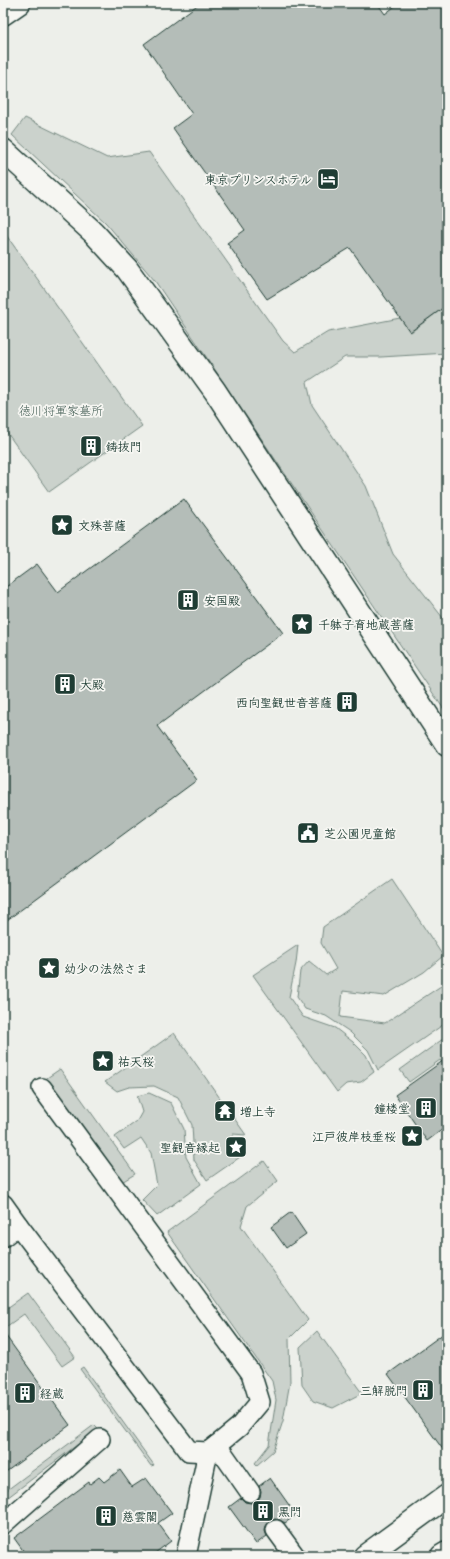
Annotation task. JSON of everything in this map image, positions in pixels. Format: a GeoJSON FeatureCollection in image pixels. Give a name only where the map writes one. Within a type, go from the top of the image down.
{"type":"FeatureCollection","features":[{"type":"Feature","properties":{"kind":"street"},"geometry":{"type":"LineString","coordinates":[[3,14],[19,3]]}},
{"type":"Feature","properties":{"kind":"street"},"geometry":{"type":"LineString","coordinates":[[4,153],[93,232],[128,269],[215,391],[447,745]]}},
{"type":"Feature","properties":{"kind":"street"},"geometry":{"type":"LineString","coordinates":[[365,1556],[447,1496]]}},
{"type":"Feature","properties":{"kind":"street"},"geometry":{"type":"LineString","coordinates":[[442,1556],[447,1552]]}},
{"type":"Feature","properties":{"kind":"lane"},"geometry":{"type":"LineString","coordinates":[[3,1204],[189,1452],[212,1449],[240,1427],[260,1402],[252,1373],[42,1088]]}},
{"type":"Feature","properties":{"kind":"lane"},"geometry":{"type":"LineString","coordinates":[[3,1237],[18,1226]]}},
{"type":"Feature","properties":{"kind":"lane"},"geometry":{"type":"LineString","coordinates":[[3,1524],[100,1439]]}},
{"type":"Feature","properties":{"kind":"lane"},"geometry":{"type":"LineString","coordinates":[[212,1449],[250,1492]]}},
{"type":"Feature","properties":{"kind":"lane"},"geometry":{"type":"LineString","coordinates":[[186,1556],[212,1449]]}},
{"type":"Feature","properties":{"kind":"lane"},"geometry":{"type":"LineString","coordinates":[[276,1530],[295,1556]]}},
{"type":"Feature","properties":{"kind":"green space"},"geometry":{"type":"Polygon","coordinates":[[[25,118],[107,158],[149,152],[283,341],[295,352],[328,332],[400,318],[411,332],[447,305],[447,353],[381,357],[345,357],[307,382],[312,405],[366,486],[393,554],[443,618],[447,616],[447,714],[155,281],[106,223],[12,135],[25,118]]]}},
{"type":"Feature","properties":{"kind":"green space","name":"徳川将軍家墓所"},"geometry":{"type":"Polygon","coordinates":[[[4,232],[142,426],[49,492],[3,427],[4,232]]]}},
{"type":"Feature","properties":{"kind":"green space"},"geometry":{"type":"Polygon","coordinates":[[[392,879],[443,956],[424,972],[384,996],[343,991],[340,1017],[385,1023],[447,982],[447,1022],[378,1070],[368,1050],[350,1032],[326,1016],[305,1009],[297,997],[300,971],[309,961],[326,975],[336,969],[321,943],[323,927],[392,879]]]}},
{"type":"Feature","properties":{"kind":"green space"},"geometry":{"type":"Polygon","coordinates":[[[298,945],[289,997],[303,1017],[335,1028],[353,1042],[366,1055],[374,1072],[361,1082],[346,1084],[337,1092],[253,975],[298,945]]]}},
{"type":"Feature","properties":{"kind":"green space"},"geometry":{"type":"Polygon","coordinates":[[[174,1033],[246,1135],[233,1134],[231,1153],[243,1155],[207,1180],[194,1160],[192,1125],[178,1097],[154,1086],[129,1087],[117,1091],[105,1082],[174,1033]]]}},
{"type":"Feature","properties":{"kind":"green space"},"geometry":{"type":"Polygon","coordinates":[[[447,1036],[447,1069],[440,1060],[409,1082],[400,1070],[447,1036]]]}},
{"type":"Feature","properties":{"kind":"green space"},"geometry":{"type":"Polygon","coordinates":[[[60,1069],[135,1174],[120,1183],[44,1080],[60,1069]]]}},
{"type":"Feature","properties":{"kind":"green space"},"geometry":{"type":"Polygon","coordinates":[[[149,1093],[171,1103],[184,1129],[186,1157],[201,1184],[157,1216],[142,1200],[157,1185],[151,1153],[141,1138],[124,1149],[115,1137],[137,1121],[142,1112],[137,1096],[149,1093]]]}},
{"type":"Feature","properties":{"kind":"green space"},"geometry":{"type":"Polygon","coordinates":[[[264,1161],[278,1181],[247,1206],[241,1226],[308,1320],[289,1339],[290,1382],[283,1421],[273,1451],[257,1465],[255,1463],[269,1445],[276,1400],[272,1381],[167,1232],[264,1161]]]}},
{"type":"Feature","properties":{"kind":"green space"},"geometry":{"type":"Polygon","coordinates":[[[28,1293],[75,1357],[62,1366],[24,1314],[3,1329],[3,1311],[28,1293]]]}},
{"type":"Feature","properties":{"kind":"green space"},"geometry":{"type":"Polygon","coordinates":[[[317,1331],[362,1393],[333,1408],[313,1401],[302,1385],[300,1347],[317,1331]]]}},
{"type":"Feature","properties":{"kind":"green space"},"geometry":{"type":"Polygon","coordinates":[[[83,1367],[154,1465],[151,1466],[80,1369],[83,1367]]]}},
{"type":"Feature","properties":{"kind":"green space"},"geometry":{"type":"Polygon","coordinates":[[[94,1425],[98,1429],[3,1501],[3,1493],[94,1425]]]}},
{"type":"Feature","properties":{"kind":"building","name":"東京プリンスホテル"},"geometry":{"type":"Polygon","coordinates":[[[200,3],[377,3],[385,14],[399,3],[447,3],[447,305],[410,332],[350,248],[267,299],[227,243],[245,230],[173,128],[192,114],[144,44],[200,3]]]}},
{"type":"Feature","properties":{"kind":"building"},"geometry":{"type":"Polygon","coordinates":[[[184,499],[283,633],[157,726],[197,780],[3,923],[3,589],[37,564],[58,592],[184,499]]]}},
{"type":"Feature","properties":{"kind":"building","name":"鐘楼堂"},"geometry":{"type":"Polygon","coordinates":[[[447,1058],[447,1126],[427,1141],[395,1095],[447,1058]]]}},
{"type":"Feature","properties":{"kind":"building"},"geometry":{"type":"Polygon","coordinates":[[[291,1212],[306,1234],[286,1248],[271,1227],[291,1212]]]}},
{"type":"Feature","properties":{"kind":"building","name":"三解脱門"},"geometry":{"type":"Polygon","coordinates":[[[447,1331],[447,1455],[388,1374],[447,1331]]]}},
{"type":"Feature","properties":{"kind":"building","name":"経蔵"},"geometry":{"type":"Polygon","coordinates":[[[3,1332],[70,1425],[3,1474],[3,1332]]]}},
{"type":"Feature","properties":{"kind":"building","name":"慈雲閣"},"geometry":{"type":"Polygon","coordinates":[[[120,1470],[132,1487],[146,1478],[172,1513],[158,1523],[171,1541],[151,1556],[27,1556],[14,1538],[89,1482],[90,1484],[99,1477],[104,1482],[120,1470]]]}},
{"type":"Feature","properties":{"kind":"building","name":"黒門"},"geometry":{"type":"Polygon","coordinates":[[[270,1478],[296,1515],[285,1523],[275,1519],[270,1521],[266,1526],[265,1531],[267,1536],[256,1544],[229,1507],[241,1498],[245,1502],[251,1503],[257,1501],[260,1497],[261,1491],[259,1486],[270,1478]]]}},
{"type":"Feature","properties":{"kind":"place","name":"東京プリンスホテル"},"geometry":{"type":"Point","coordinates":[328,179]}},
{"type":"Feature","properties":{"kind":"place","name":"鋳抜門"},"geometry":{"type":"Point","coordinates":[91,446]}},
{"type":"Feature","properties":{"kind":"place","name":"文殊菩薩"},"geometry":{"type":"Point","coordinates":[62,525]}},
{"type":"Feature","properties":{"kind":"place","name":"安国殿"},"geometry":{"type":"Point","coordinates":[188,600]}},
{"type":"Feature","properties":{"kind":"place","name":"千躰子育地蔵菩薩"},"geometry":{"type":"Point","coordinates":[302,624]}},
{"type":"Feature","properties":{"kind":"place","name":"大殿"},"geometry":{"type":"Point","coordinates":[65,684]}},
{"type":"Feature","properties":{"kind":"place","name":"西向聖観世音菩薩"},"geometry":{"type":"Point","coordinates":[347,702]}},
{"type":"Feature","properties":{"kind":"place","name":"芝公園児童館"},"geometry":{"type":"Point","coordinates":[308,833]}},
{"type":"Feature","properties":{"kind":"place","name":"幼少の法然さま"},"geometry":{"type":"Point","coordinates":[49,968]}},
{"type":"Feature","properties":{"kind":"place","name":"祐天桜"},"geometry":{"type":"Point","coordinates":[103,1061]}},
{"type":"Feature","properties":{"kind":"place","name":"鐘楼堂"},"geometry":{"type":"Point","coordinates":[426,1108]}},
{"type":"Feature","properties":{"kind":"place","name":"増上寺"},"geometry":{"type":"Point","coordinates":[225,1111]}},
{"type":"Feature","properties":{"kind":"place","name":"江戸彼岸枝垂桜"},"geometry":{"type":"Point","coordinates":[412,1136]}},
{"type":"Feature","properties":{"kind":"place","name":"聖観音縁起"},"geometry":{"type":"Point","coordinates":[236,1147]}},
{"type":"Feature","properties":{"kind":"place","name":"三解脱門"},"geometry":{"type":"Point","coordinates":[423,1390]}},
{"type":"Feature","properties":{"kind":"place","name":"経蔵"},"geometry":{"type":"Point","coordinates":[25,1393]}},
{"type":"Feature","properties":{"kind":"place","name":"黒門"},"geometry":{"type":"Point","coordinates":[263,1511]}},
{"type":"Feature","properties":{"kind":"place","name":"慈雲閣"},"geometry":{"type":"Point","coordinates":[106,1516]}}]}
